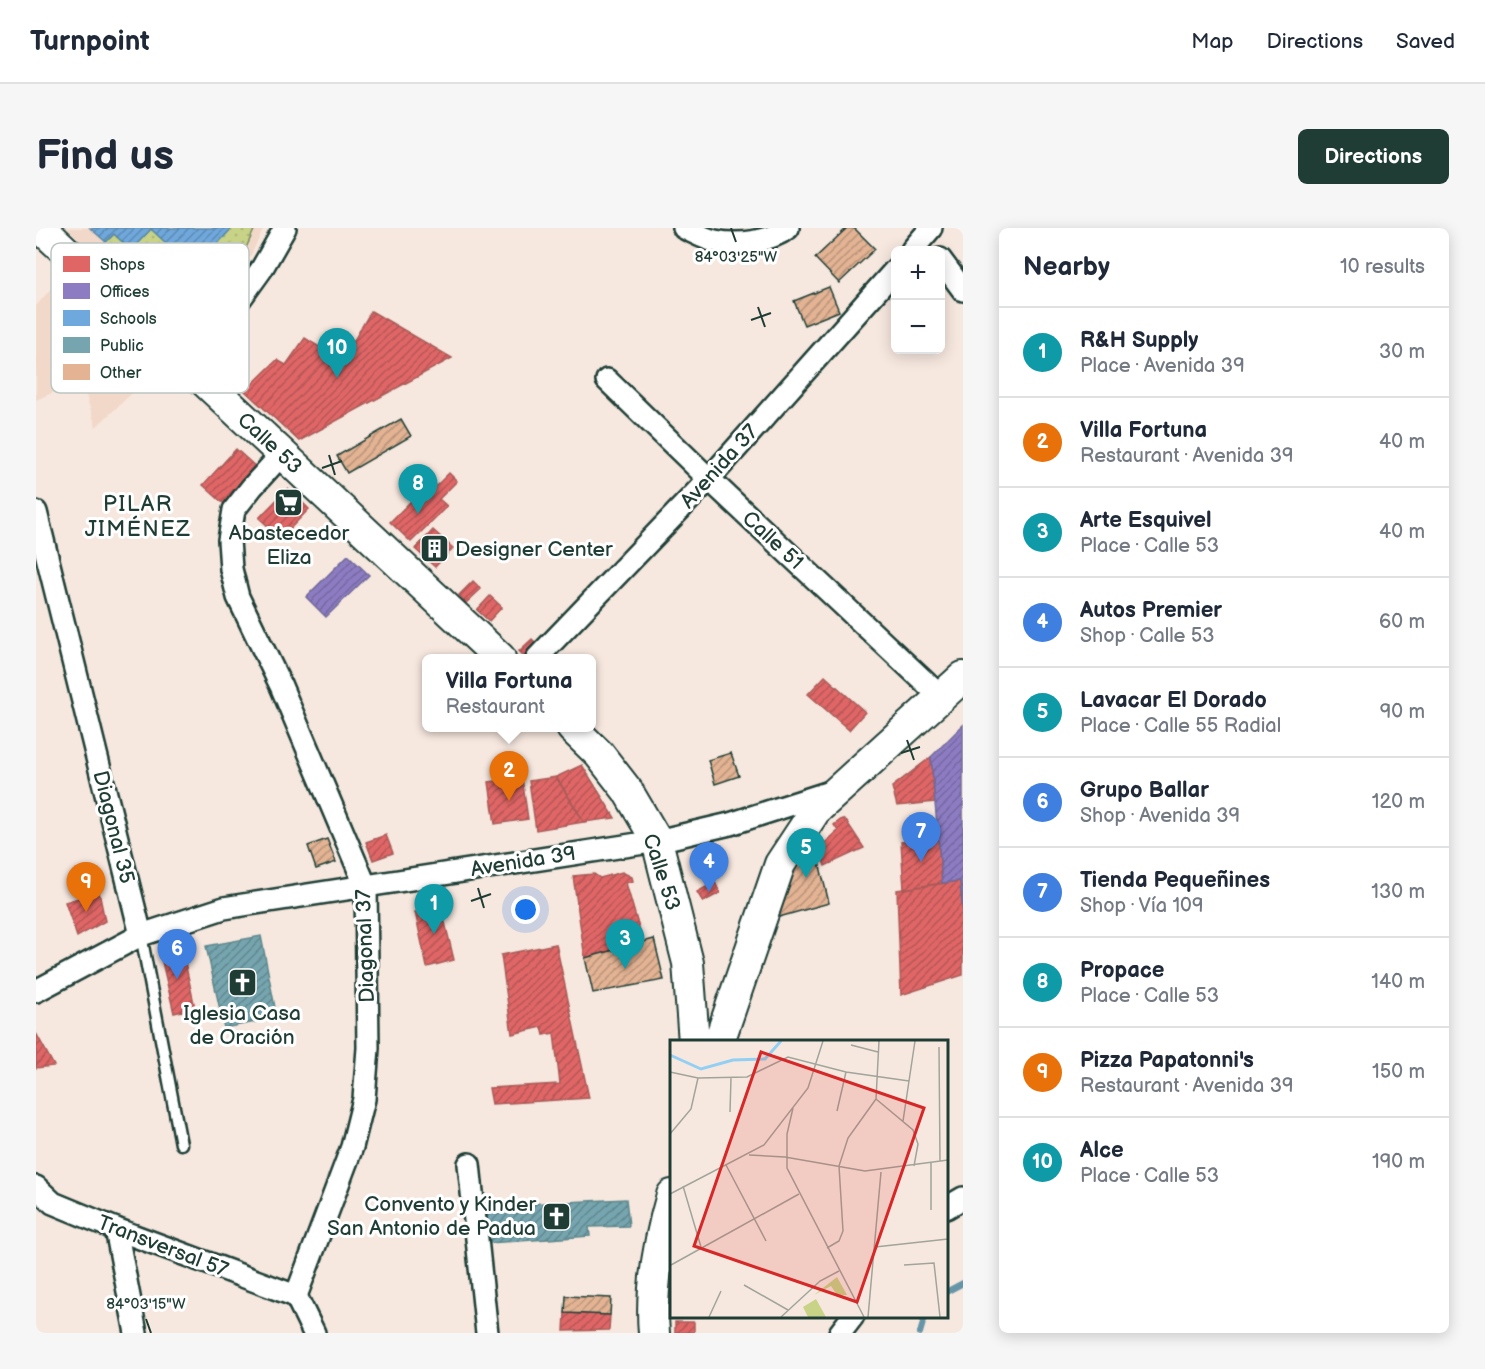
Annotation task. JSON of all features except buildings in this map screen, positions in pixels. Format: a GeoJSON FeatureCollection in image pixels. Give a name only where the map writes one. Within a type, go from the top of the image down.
{"type":"FeatureCollection","features":[{"type":"Feature","properties":{"kind":"main road","name":"Calle 53"},"geometry":{"type":"LineString","coordinates":[[41,228],[57,243]]}},
{"type":"Feature","properties":{"kind":"main road","name":"Calle 53"},"geometry":{"type":"LineString","coordinates":[[217,393],[496,654]]}},
{"type":"Feature","properties":{"kind":"main road"},"geometry":{"type":"LineString","coordinates":[[720,1040],[780,864],[815,811],[963,677]]}},
{"type":"Feature","properties":{"kind":"main road","name":"Calle 53"},"geometry":{"type":"LineString","coordinates":[[576,732],[599,754],[627,790],[657,841],[688,963],[693,1040]]}},
{"type":"Feature","properties":{"kind":"main road"},"geometry":{"type":"LineString","coordinates":[[654,1333],[652,1307],[662,1232],[670,1202]]}},
{"type":"Feature","properties":{"kind":"street"},"geometry":{"type":"LineString","coordinates":[[249,287],[285,228]]}},
{"type":"Feature","properties":{"kind":"street"},"geometry":{"type":"LineString","coordinates":[[684,228],[714,241],[747,243],[778,235],[788,228]]}},
{"type":"Feature","properties":{"kind":"street"},"geometry":{"type":"LineString","coordinates":[[945,266],[963,290]]}},
{"type":"Feature","properties":{"kind":"street","name":"Avenida 37"},"geometry":{"type":"LineString","coordinates":[[541,654],[708,479],[891,275]]}},
{"type":"Feature","properties":{"kind":"street","name":"Calle 51"},"geometry":{"type":"LineString","coordinates":[[608,380],[708,479],[942,698]]}},
{"type":"Feature","properties":{"kind":"street","name":"Diagonal 37"},"geometry":{"type":"LineString","coordinates":[[282,454],[234,510],[229,540],[231,569],[238,597],[281,686],[366,887],[368,1048],[364,1099],[352,1147],[296,1296]]}},
{"type":"Feature","properties":{"kind":"street","name":"Diagonal 35"},"geometry":{"type":"LineString","coordinates":[[36,512],[39,541],[141,935]]}},
{"type":"Feature","properties":{"kind":"street","name":"Avenida 39"},"geometry":{"type":"LineString","coordinates":[[36,991],[141,935],[224,908],[657,841],[730,824],[842,788]]}},
{"type":"Feature","properties":{"kind":"street"},"geometry":{"type":"LineString","coordinates":[[470,1164],[487,1333]]}},
{"type":"Feature","properties":{"kind":"street","name":"Transversal 57"},"geometry":{"type":"LineString","coordinates":[[36,1187],[53,1203],[296,1296]]}},
{"type":"Feature","properties":{"kind":"street"},"geometry":{"type":"LineString","coordinates":[[948,1207],[963,1198]]}},
{"type":"Feature","properties":{"kind":"street"},"geometry":{"type":"LineString","coordinates":[[116,1229],[136,1333]]}},
{"type":"Feature","properties":{"kind":"street"},"geometry":{"type":"LineString","coordinates":[[296,1296],[314,1333]]}},
{"type":"Feature","properties":{"kind":"street"},"geometry":{"type":"LineString","coordinates":[[840,1333],[852,1318]]}},
{"type":"Feature","properties":{"kind":"lane","name":"Diagonal 35"},"geometry":{"type":"LineString","coordinates":[[141,935],[181,1144]]}},
{"type":"Feature","properties":{"kind":"shaded area"},"geometry":{"type":"Polygon","coordinates":[[[67,228],[264,228],[249,259],[249,243],[83,243],[67,228]]]}},
{"type":"Feature","properties":{"kind":"shaded area"},"geometry":{"type":"Polygon","coordinates":[[[51,289],[52,393],[36,400],[36,306],[51,289]]]}},
{"type":"Feature","properties":{"kind":"shaded area"},"geometry":{"type":"Polygon","coordinates":[[[85,393],[132,393],[96,427],[85,393]]]}},
{"type":"Feature","properties":{"kind":"green space"},"geometry":{"type":"Polygon","coordinates":[[[232,228],[255,228],[248,243],[218,243],[232,228]]]}},
{"type":"Feature","properties":{"kind":"green space"},"geometry":{"type":"Polygon","coordinates":[[[151,229],[166,243],[138,243],[151,229]]]}},
{"type":"Feature","properties":{"kind":"green space"},"geometry":{"type":"Polygon","coordinates":[[[114,234],[124,243],[105,243],[114,234]]]}},
{"type":"Feature","properties":{"kind":"waterway"},"geometry":{"type":"LineString","coordinates":[[948,1291],[963,1283]]}},
{"type":"Feature","properties":{"kind":"waterway"},"geometry":{"type":"LineString","coordinates":[[920,1333],[924,1318]]}},
{"type":"Feature","properties":{"kind":"place","name":"Alce"},"geometry":{"type":"Point","coordinates":[337,378]}},
{"type":"Feature","properties":{"kind":"place","name":"Abastecedor Eliza"},"geometry":{"type":"Point","coordinates":[289,502]}},
{"type":"Feature","properties":{"kind":"place","name":"Propace"},"geometry":{"type":"Point","coordinates":[418,514]}},
{"type":"Feature","properties":{"kind":"place","name":"Designer Center"},"geometry":{"type":"Point","coordinates":[434,549]}},
{"type":"Feature","properties":{"kind":"place","name":"Villa Fortuna"},"geometry":{"type":"Point","coordinates":[509,801]}},
{"type":"Feature","properties":{"kind":"place","name":"Tienda Pequeñines"},"geometry":{"type":"Point","coordinates":[921,862]}},
{"type":"Feature","properties":{"kind":"place","name":"Lavacar El Dorado"},"geometry":{"type":"Point","coordinates":[806,878]}},
{"type":"Feature","properties":{"kind":"place","name":"Autos Premier"},"geometry":{"type":"Point","coordinates":[709,892]}},
{"type":"Feature","properties":{"kind":"place","name":"Pizza Papatonni's"},"geometry":{"type":"Point","coordinates":[86,912]}},
{"type":"Feature","properties":{"kind":"place","name":"R&H Supply"},"geometry":{"type":"Point","coordinates":[434,934]}},
{"type":"Feature","properties":{"kind":"place","name":"Arte Esquivel"},"geometry":{"type":"Point","coordinates":[625,969]}},
{"type":"Feature","properties":{"kind":"place","name":"Grupo Ballar"},"geometry":{"type":"Point","coordinates":[177,979]}},
{"type":"Feature","properties":{"kind":"place","name":"Iglesia Casa de Oración"},"geometry":{"type":"Point","coordinates":[242,982]}},
{"type":"Feature","properties":{"kind":"place","name":"Convento y Kinder San Antonio de Padua"},"geometry":{"type":"Point","coordinates":[557,1216]}},
{"type":"Feature","properties":{"kind":"district","name":"PILAR JIMÉNEZ"},"geometry":{"type":"Point","coordinates":[138,516]}}]}
